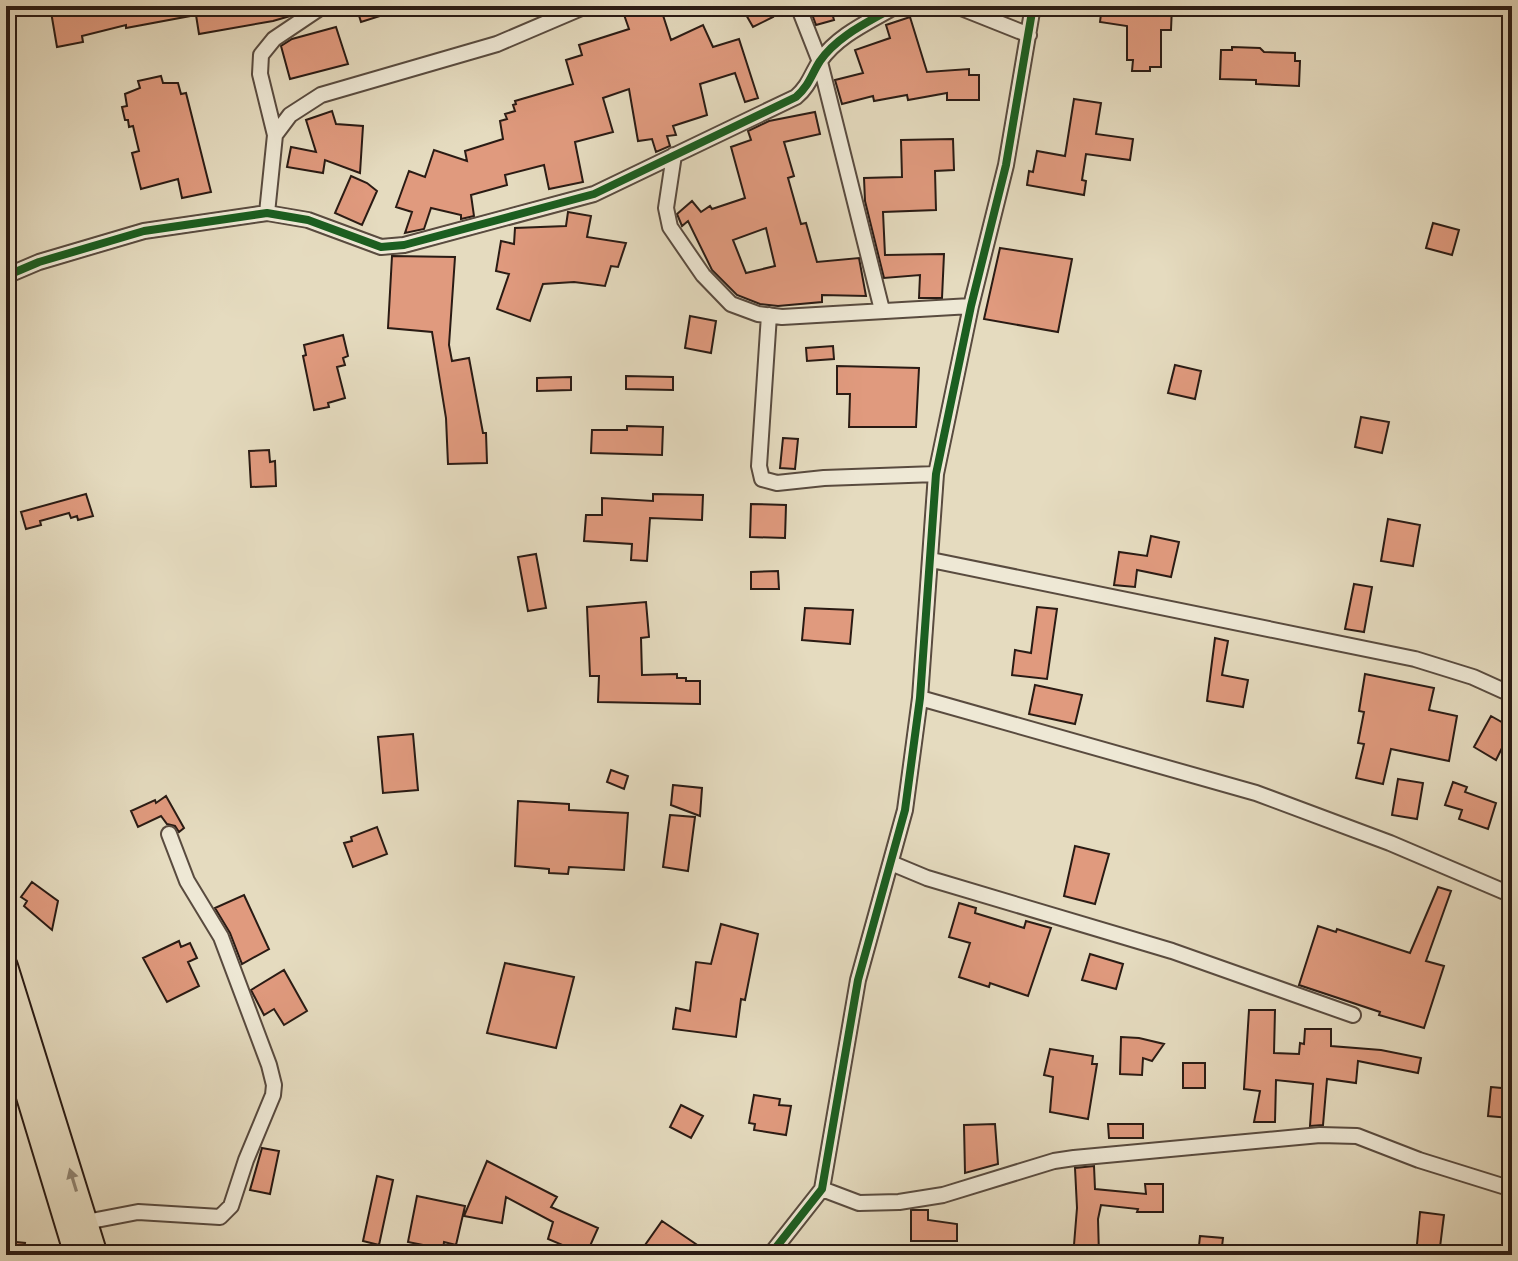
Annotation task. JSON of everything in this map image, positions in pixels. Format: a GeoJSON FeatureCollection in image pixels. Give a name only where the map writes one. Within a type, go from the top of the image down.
{"type":"FeatureCollection","features":[{"type":"Feature","properties":{"kind":"main road"},"geometry":{"type":"LineString","coordinates":[[6,966],[96,1255]]}},
{"type":"Feature","properties":{"kind":"main road"},"geometry":{"type":"LineString","coordinates":[[6,1024],[76,1255]]}},
{"type":"Feature","properties":{"kind":"street"},"geometry":{"type":"LineString","coordinates":[[267,213],[275,135],[260,74],[261,55],[274,39],[323,6]]}},
{"type":"Feature","properties":{"kind":"street"},"geometry":{"type":"LineString","coordinates":[[275,135],[290,115],[321,95],[497,44],[586,6]]}},
{"type":"Feature","properties":{"kind":"street"},"geometry":{"type":"LineString","coordinates":[[798,6],[820,62],[882,310]]}},
{"type":"Feature","properties":{"kind":"street"},"geometry":{"type":"LineString","coordinates":[[6,276],[39,262],[144,231],[267,213],[308,220],[381,247],[404,245],[594,194],[796,97],[808,87],[820,62],[840,39],[896,6]]}},
{"type":"Feature","properties":{"kind":"street"},"geometry":{"type":"LineString","coordinates":[[956,6],[1029,35]]}},
{"type":"Feature","properties":{"kind":"street"},"geometry":{"type":"LineString","coordinates":[[770,1255],[822,1189],[858,980],[905,810],[920,698],[936,474],[971,306],[1006,165],[1033,6]]}},
{"type":"Feature","properties":{"kind":"street"},"geometry":{"type":"LineString","coordinates":[[674,155],[666,208],[670,227],[703,275],[731,304],[782,317],[971,306]]}},
{"type":"Feature","properties":{"kind":"street"},"geometry":{"type":"LineString","coordinates":[[769,315],[759,466],[762,479],[777,483],[936,474]]}},
{"type":"Feature","properties":{"kind":"street"},"geometry":{"type":"LineString","coordinates":[[931,560],[1415,659],[1473,677],[1504,691]]}},
{"type":"Feature","properties":{"kind":"street"},"geometry":{"type":"LineString","coordinates":[[920,698],[1256,793],[1390,843],[1512,895]]}},
{"type":"Feature","properties":{"kind":"street"},"geometry":{"type":"LineString","coordinates":[[86,1222],[138,1212],[192,1217],[220,1217],[225,1214],[231,1206],[273,1095],[269,1065],[221,937],[187,881],[169,834]]}},
{"type":"Feature","properties":{"kind":"street"},"geometry":{"type":"LineString","coordinates":[[891,863],[927,878],[1172,951],[1353,1015]]}},
{"type":"Feature","properties":{"kind":"street"},"geometry":{"type":"LineString","coordinates":[[822,1189],[859,1203],[899,1202],[943,1195],[1054,1161],[1320,1135],[1357,1136],[1419,1160],[1512,1189]]}},
{"type":"Feature","properties":{"kind":"building"},"geometry":{"type":"Polygon","coordinates":[[[50,6],[305,6],[290,16],[273,21],[199,34],[196,15],[126,28],[126,25],[82,36],[83,42],[57,47],[50,6]]]}},
{"type":"Feature","properties":{"kind":"building"},"geometry":{"type":"Polygon","coordinates":[[[356,6],[402,6],[402,9],[361,22],[356,6]]]}},
{"type":"Feature","properties":{"kind":"building"},"geometry":{"type":"Polygon","coordinates":[[[621,6],[660,6],[671,40],[703,25],[713,47],[739,39],[758,98],[745,102],[735,73],[700,84],[707,115],[673,126],[676,135],[667,136],[670,146],[656,152],[652,139],[638,141],[629,89],[603,98],[613,132],[575,142],[583,182],[549,189],[544,165],[505,175],[507,185],[471,195],[474,216],[461,219],[461,215],[431,208],[424,229],[405,233],[412,212],[396,207],[409,171],[425,177],[434,150],[467,161],[465,151],[503,139],[500,121],[507,119],[505,114],[515,111],[515,101],[573,84],[566,60],[582,55],[579,45],[629,29],[621,6]]]}},
{"type":"Feature","properties":{"kind":"building"},"geometry":{"type":"Polygon","coordinates":[[[741,6],[768,6],[773,17],[753,27],[741,6]]]}},
{"type":"Feature","properties":{"kind":"building"},"geometry":{"type":"Polygon","coordinates":[[[809,6],[830,6],[834,20],[816,25],[809,6]]]}},
{"type":"Feature","properties":{"kind":"building"},"geometry":{"type":"Polygon","coordinates":[[[1102,6],[1172,6],[1171,30],[1161,30],[1161,67],[1150,67],[1150,71],[1132,71],[1133,60],[1127,60],[1127,26],[1100,22],[1102,6]]]}},
{"type":"Feature","properties":{"kind":"building"},"geometry":{"type":"Polygon","coordinates":[[[910,17],[927,72],[969,69],[969,75],[979,75],[979,100],[947,100],[947,93],[908,100],[907,95],[874,101],[873,96],[842,104],[835,80],[863,73],[855,50],[890,38],[886,25],[910,17]]]}},
{"type":"Feature","properties":{"kind":"building"},"geometry":{"type":"Polygon","coordinates":[[[336,27],[348,64],[290,79],[281,46],[292,39],[336,27]]]}},
{"type":"Feature","properties":{"kind":"building"},"geometry":{"type":"Polygon","coordinates":[[[1232,47],[1295,53],[1295,61],[1300,61],[1299,86],[1220,79],[1221,50],[1232,50],[1232,47]]]}},
{"type":"Feature","properties":{"kind":"building"},"geometry":{"type":"Polygon","coordinates":[[[161,76],[163,83],[178,83],[181,94],[186,93],[211,192],[182,198],[178,179],[141,189],[132,153],[139,151],[133,126],[129,127],[122,107],[127,106],[125,94],[140,88],[138,81],[161,76]]]}},
{"type":"Feature","properties":{"kind":"building"},"geometry":{"type":"Polygon","coordinates":[[[1074,99],[1101,103],[1096,134],[1133,139],[1130,160],[1086,154],[1082,180],[1086,181],[1084,195],[1027,185],[1037,151],[1065,156],[1074,99]]]}},
{"type":"Feature","properties":{"kind":"building"},"geometry":{"type":"Polygon","coordinates":[[[332,111],[336,124],[363,126],[360,173],[325,160],[323,173],[287,167],[291,147],[316,152],[306,120],[332,111]]]}},
{"type":"Feature","properties":{"kind":"building"},"geometry":{"type":"Polygon","coordinates":[[[815,112],[820,134],[784,142],[794,176],[788,178],[801,224],[806,223],[817,262],[859,258],[866,296],[822,295],[822,302],[778,306],[760,304],[737,295],[712,270],[688,221],[682,226],[677,214],[692,201],[701,212],[710,206],[712,209],[745,198],[731,147],[751,140],[748,131],[769,121],[815,112]],[[766,228],[733,240],[746,273],[775,266],[766,228]]]}},
{"type":"Feature","properties":{"kind":"building"},"geometry":{"type":"Polygon","coordinates":[[[953,139],[954,170],[935,171],[936,210],[883,212],[885,255],[944,254],[942,298],[919,298],[920,275],[884,278],[865,201],[864,178],[902,177],[901,140],[953,139]]]}},
{"type":"Feature","properties":{"kind":"building"},"geometry":{"type":"Polygon","coordinates":[[[351,176],[377,191],[362,225],[335,213],[351,176]]]}},
{"type":"Feature","properties":{"kind":"building"},"geometry":{"type":"Polygon","coordinates":[[[568,212],[591,216],[587,237],[626,243],[618,267],[611,266],[605,286],[574,282],[543,284],[530,321],[497,309],[509,274],[496,271],[501,241],[514,244],[515,228],[566,226],[568,212]]]}},
{"type":"Feature","properties":{"kind":"building"},"geometry":{"type":"Polygon","coordinates":[[[1433,223],[1459,230],[1452,255],[1426,248],[1433,223]]]}},
{"type":"Feature","properties":{"kind":"building"},"geometry":{"type":"Polygon","coordinates":[[[1000,248],[1072,259],[1058,332],[984,319],[1000,248]]]}},
{"type":"Feature","properties":{"kind":"building"},"geometry":{"type":"Polygon","coordinates":[[[392,256],[455,257],[449,345],[452,361],[469,358],[483,433],[486,433],[487,463],[448,464],[446,418],[432,332],[388,328],[392,256]]]}},
{"type":"Feature","properties":{"kind":"building"},"geometry":{"type":"Polygon","coordinates":[[[690,316],[716,321],[711,353],[685,348],[690,316]]]}},
{"type":"Feature","properties":{"kind":"building"},"geometry":{"type":"Polygon","coordinates":[[[343,335],[348,356],[343,358],[345,365],[337,367],[345,398],[328,403],[329,407],[314,410],[303,356],[306,355],[304,345],[343,335]]]}},
{"type":"Feature","properties":{"kind":"building"},"geometry":{"type":"Polygon","coordinates":[[[833,346],[834,359],[807,361],[806,348],[833,346]]]}},
{"type":"Feature","properties":{"kind":"building"},"geometry":{"type":"Polygon","coordinates":[[[1175,365],[1201,371],[1195,399],[1168,393],[1175,365]]]}},
{"type":"Feature","properties":{"kind":"building"},"geometry":{"type":"Polygon","coordinates":[[[837,366],[919,368],[916,427],[849,427],[850,394],[837,394],[837,366]]]}},
{"type":"Feature","properties":{"kind":"building"},"geometry":{"type":"Polygon","coordinates":[[[626,376],[673,377],[673,390],[626,389],[626,376]]]}},
{"type":"Feature","properties":{"kind":"building"},"geometry":{"type":"Polygon","coordinates":[[[571,377],[571,390],[537,391],[537,378],[571,377]]]}},
{"type":"Feature","properties":{"kind":"building"},"geometry":{"type":"Polygon","coordinates":[[[1361,417],[1389,422],[1382,453],[1355,447],[1361,417]]]}},
{"type":"Feature","properties":{"kind":"building"},"geometry":{"type":"Polygon","coordinates":[[[627,426],[663,427],[662,455],[591,453],[592,430],[627,430],[627,426]]]}},
{"type":"Feature","properties":{"kind":"building"},"geometry":{"type":"Polygon","coordinates":[[[783,438],[798,439],[795,469],[780,468],[783,438]]]}},
{"type":"Feature","properties":{"kind":"building"},"geometry":{"type":"Polygon","coordinates":[[[269,450],[270,462],[275,461],[276,486],[251,487],[249,451],[269,450]]]}},
{"type":"Feature","properties":{"kind":"building"},"geometry":{"type":"Polygon","coordinates":[[[86,494],[93,516],[78,520],[77,516],[71,518],[69,513],[40,521],[41,525],[26,529],[21,512],[86,494]]]}},
{"type":"Feature","properties":{"kind":"building"},"geometry":{"type":"Polygon","coordinates":[[[653,494],[703,495],[702,520],[650,518],[647,561],[631,560],[632,544],[584,541],[586,515],[602,515],[602,498],[653,501],[653,494]]]}},
{"type":"Feature","properties":{"kind":"building"},"geometry":{"type":"Polygon","coordinates":[[[751,504],[786,505],[785,538],[750,537],[751,504]]]}},
{"type":"Feature","properties":{"kind":"building"},"geometry":{"type":"Polygon","coordinates":[[[1388,519],[1420,525],[1413,566],[1381,561],[1388,519]]]}},
{"type":"Feature","properties":{"kind":"building"},"geometry":{"type":"Polygon","coordinates":[[[1151,536],[1179,542],[1171,577],[1137,570],[1135,587],[1114,585],[1119,552],[1147,556],[1151,536]]]}},
{"type":"Feature","properties":{"kind":"building"},"geometry":{"type":"Polygon","coordinates":[[[536,554],[546,608],[528,611],[518,557],[536,554]]]}},
{"type":"Feature","properties":{"kind":"building"},"geometry":{"type":"Polygon","coordinates":[[[778,571],[779,589],[751,589],[751,572],[778,571]]]}},
{"type":"Feature","properties":{"kind":"building"},"geometry":{"type":"Polygon","coordinates":[[[1354,584],[1372,587],[1364,632],[1345,629],[1354,584]]]}},
{"type":"Feature","properties":{"kind":"building"},"geometry":{"type":"Polygon","coordinates":[[[646,602],[649,637],[641,638],[642,675],[677,674],[677,678],[686,678],[686,681],[700,681],[700,704],[598,702],[599,676],[590,676],[587,607],[646,602]]]}},
{"type":"Feature","properties":{"kind":"building"},"geometry":{"type":"Polygon","coordinates":[[[1037,607],[1057,609],[1047,679],[1012,675],[1015,650],[1031,653],[1037,607]]]}},
{"type":"Feature","properties":{"kind":"building"},"geometry":{"type":"Polygon","coordinates":[[[805,608],[853,610],[850,644],[802,640],[805,608]]]}},
{"type":"Feature","properties":{"kind":"building"},"geometry":{"type":"Polygon","coordinates":[[[1215,638],[1228,641],[1222,675],[1248,680],[1243,707],[1207,701],[1215,638]]]}},
{"type":"Feature","properties":{"kind":"building"},"geometry":{"type":"Polygon","coordinates":[[[1365,674],[1434,688],[1429,710],[1457,716],[1449,761],[1391,749],[1383,784],[1356,778],[1364,744],[1358,743],[1364,712],[1359,711],[1365,674]]]}},
{"type":"Feature","properties":{"kind":"building"},"geometry":{"type":"Polygon","coordinates":[[[1035,685],[1082,695],[1075,724],[1029,714],[1035,685]]]}},
{"type":"Feature","properties":{"kind":"building"},"geometry":{"type":"Polygon","coordinates":[[[1491,716],[1512,728],[1496,760],[1474,747],[1491,716]]]}},
{"type":"Feature","properties":{"kind":"building"},"geometry":{"type":"Polygon","coordinates":[[[413,734],[418,790],[383,793],[378,737],[413,734]]]}},
{"type":"Feature","properties":{"kind":"building"},"geometry":{"type":"Polygon","coordinates":[[[611,770],[628,776],[624,789],[607,782],[611,770]]]}},
{"type":"Feature","properties":{"kind":"building"},"geometry":{"type":"Polygon","coordinates":[[[1398,779],[1423,783],[1417,819],[1392,815],[1398,779]]]}},
{"type":"Feature","properties":{"kind":"building"},"geometry":{"type":"Polygon","coordinates":[[[1453,782],[1467,787],[1465,792],[1496,803],[1488,829],[1459,819],[1462,810],[1445,805],[1453,782]]]}},
{"type":"Feature","properties":{"kind":"building"},"geometry":{"type":"Polygon","coordinates":[[[673,785],[702,788],[700,816],[671,805],[673,785]]]}},
{"type":"Feature","properties":{"kind":"building"},"geometry":{"type":"Polygon","coordinates":[[[166,796],[184,828],[179,832],[161,816],[138,827],[131,811],[155,800],[156,803],[166,796]]]}},
{"type":"Feature","properties":{"kind":"building"},"geometry":{"type":"Polygon","coordinates":[[[518,801],[569,804],[569,810],[628,813],[624,870],[569,867],[568,874],[515,866],[518,801]]]}},
{"type":"Feature","properties":{"kind":"building"},"geometry":{"type":"Polygon","coordinates":[[[670,815],[695,817],[688,871],[663,867],[670,815]]]}},
{"type":"Feature","properties":{"kind":"building"},"geometry":{"type":"Polygon","coordinates":[[[377,827],[387,854],[353,867],[344,843],[377,827]]]}},
{"type":"Feature","properties":{"kind":"building"},"geometry":{"type":"Polygon","coordinates":[[[1075,846],[1109,854],[1095,904],[1064,896],[1075,846]]]}},
{"type":"Feature","properties":{"kind":"building"},"geometry":{"type":"Polygon","coordinates":[[[32,882],[58,901],[52,930],[24,906],[27,901],[21,897],[32,882]]]}},
{"type":"Feature","properties":{"kind":"building"},"geometry":{"type":"Polygon","coordinates":[[[1438,887],[1451,891],[1426,961],[1444,966],[1424,1028],[1299,985],[1318,926],[1336,932],[1337,929],[1410,953],[1438,887]]]}},
{"type":"Feature","properties":{"kind":"building"},"geometry":{"type":"Polygon","coordinates":[[[244,895],[269,949],[242,964],[230,933],[215,908],[244,895]]]}},
{"type":"Feature","properties":{"kind":"building"},"geometry":{"type":"Polygon","coordinates":[[[959,903],[976,908],[975,913],[1024,928],[1026,921],[1051,928],[1028,996],[990,983],[989,987],[959,977],[970,943],[949,937],[959,903]]]}},
{"type":"Feature","properties":{"kind":"building"},"geometry":{"type":"Polygon","coordinates":[[[721,924],[758,934],[745,1000],[741,999],[736,1037],[673,1029],[676,1008],[690,1011],[696,962],[711,964],[721,924]]]}},
{"type":"Feature","properties":{"kind":"building"},"geometry":{"type":"Polygon","coordinates":[[[179,941],[181,947],[190,943],[197,958],[188,962],[199,986],[167,1002],[143,958],[179,941]]]}},
{"type":"Feature","properties":{"kind":"building"},"geometry":{"type":"Polygon","coordinates":[[[1090,954],[1123,964],[1116,989],[1082,980],[1090,954]]]}},
{"type":"Feature","properties":{"kind":"building"},"geometry":{"type":"Polygon","coordinates":[[[505,963],[574,977],[556,1048],[487,1033],[505,963]]]}},
{"type":"Feature","properties":{"kind":"building"},"geometry":{"type":"Polygon","coordinates":[[[284,970],[307,1011],[284,1025],[274,1009],[264,1015],[251,990],[284,970]]]}},
{"type":"Feature","properties":{"kind":"building"},"geometry":{"type":"Polygon","coordinates":[[[1249,1010],[1275,1010],[1274,1053],[1299,1054],[1300,1043],[1304,1044],[1305,1029],[1331,1029],[1331,1046],[1381,1050],[1421,1058],[1418,1073],[1358,1061],[1356,1083],[1327,1079],[1323,1125],[1310,1126],[1313,1084],[1276,1080],[1275,1122],[1254,1122],[1260,1091],[1244,1089],[1249,1010]]]}},
{"type":"Feature","properties":{"kind":"building"},"geometry":{"type":"Polygon","coordinates":[[[1121,1037],[1164,1044],[1152,1061],[1143,1058],[1142,1075],[1120,1074],[1121,1037]]]}},
{"type":"Feature","properties":{"kind":"building"},"geometry":{"type":"Polygon","coordinates":[[[1050,1049],[1093,1056],[1092,1064],[1097,1064],[1088,1119],[1050,1112],[1053,1077],[1044,1075],[1050,1049]]]}},
{"type":"Feature","properties":{"kind":"building"},"geometry":{"type":"Polygon","coordinates":[[[1183,1063],[1205,1063],[1205,1088],[1183,1088],[1183,1063]]]}},
{"type":"Feature","properties":{"kind":"building"},"geometry":{"type":"Polygon","coordinates":[[[1491,1087],[1512,1089],[1510,1118],[1488,1116],[1491,1087]]]}},
{"type":"Feature","properties":{"kind":"building"},"geometry":{"type":"Polygon","coordinates":[[[754,1095],[780,1099],[779,1105],[791,1106],[786,1135],[754,1130],[755,1124],[749,1123],[754,1095]]]}},
{"type":"Feature","properties":{"kind":"building"},"geometry":{"type":"Polygon","coordinates":[[[681,1105],[703,1116],[691,1138],[670,1127],[681,1105]]]}},
{"type":"Feature","properties":{"kind":"building"},"geometry":{"type":"Polygon","coordinates":[[[995,1124],[998,1164],[965,1173],[964,1125],[995,1124]]]}},
{"type":"Feature","properties":{"kind":"building"},"geometry":{"type":"Polygon","coordinates":[[[1108,1124],[1143,1124],[1143,1138],[1109,1138],[1108,1124]]]}},
{"type":"Feature","properties":{"kind":"building"},"geometry":{"type":"Polygon","coordinates":[[[262,1148],[279,1151],[270,1194],[250,1190],[262,1148]]]}},
{"type":"Feature","properties":{"kind":"building"},"geometry":{"type":"Polygon","coordinates":[[[487,1161],[557,1197],[551,1207],[598,1228],[586,1255],[548,1239],[553,1222],[506,1197],[502,1223],[464,1216],[487,1161]]]}},
{"type":"Feature","properties":{"kind":"building"},"geometry":{"type":"Polygon","coordinates":[[[1094,1166],[1095,1189],[1146,1194],[1145,1184],[1163,1184],[1163,1212],[1137,1212],[1138,1209],[1101,1205],[1098,1219],[1099,1255],[1077,1255],[1077,1245],[1074,1245],[1077,1208],[1075,1168],[1094,1166]]]}},
{"type":"Feature","properties":{"kind":"building"},"geometry":{"type":"Polygon","coordinates":[[[377,1176],[393,1180],[379,1245],[363,1241],[377,1176]]]}},
{"type":"Feature","properties":{"kind":"building"},"geometry":{"type":"Polygon","coordinates":[[[417,1196],[465,1206],[456,1245],[444,1242],[443,1249],[408,1242],[417,1196]]]}},
{"type":"Feature","properties":{"kind":"building"},"geometry":{"type":"Polygon","coordinates":[[[911,1210],[928,1210],[928,1220],[957,1224],[957,1241],[911,1241],[911,1210]]]}},
{"type":"Feature","properties":{"kind":"building"},"geometry":{"type":"Polygon","coordinates":[[[1420,1212],[1444,1215],[1439,1255],[1416,1255],[1420,1212]]]}},
{"type":"Feature","properties":{"kind":"building"},"geometry":{"type":"Polygon","coordinates":[[[662,1221],[712,1255],[638,1255],[662,1221]]]}},
{"type":"Feature","properties":{"kind":"building"},"geometry":{"type":"Polygon","coordinates":[[[1200,1236],[1223,1238],[1221,1255],[1198,1255],[1200,1236]]]}},
{"type":"Feature","properties":{"kind":"building"},"geometry":{"type":"Polygon","coordinates":[[[6,1241],[25,1243],[23,1255],[6,1255],[6,1241]]]}},
{"type":"Feature","properties":{"kind":"cycle path"},"geometry":{"type":"LineString","coordinates":[[6,276],[39,262],[144,231],[267,213],[308,220],[381,247],[404,245],[594,194],[796,97],[827,52],[855,30],[896,6]]}},
{"type":"Feature","properties":{"kind":"cycle path"},"geometry":{"type":"LineString","coordinates":[[770,1255],[822,1189],[858,980],[905,810],[920,698],[936,474],[971,306],[1006,165],[1033,6]]}}]}
